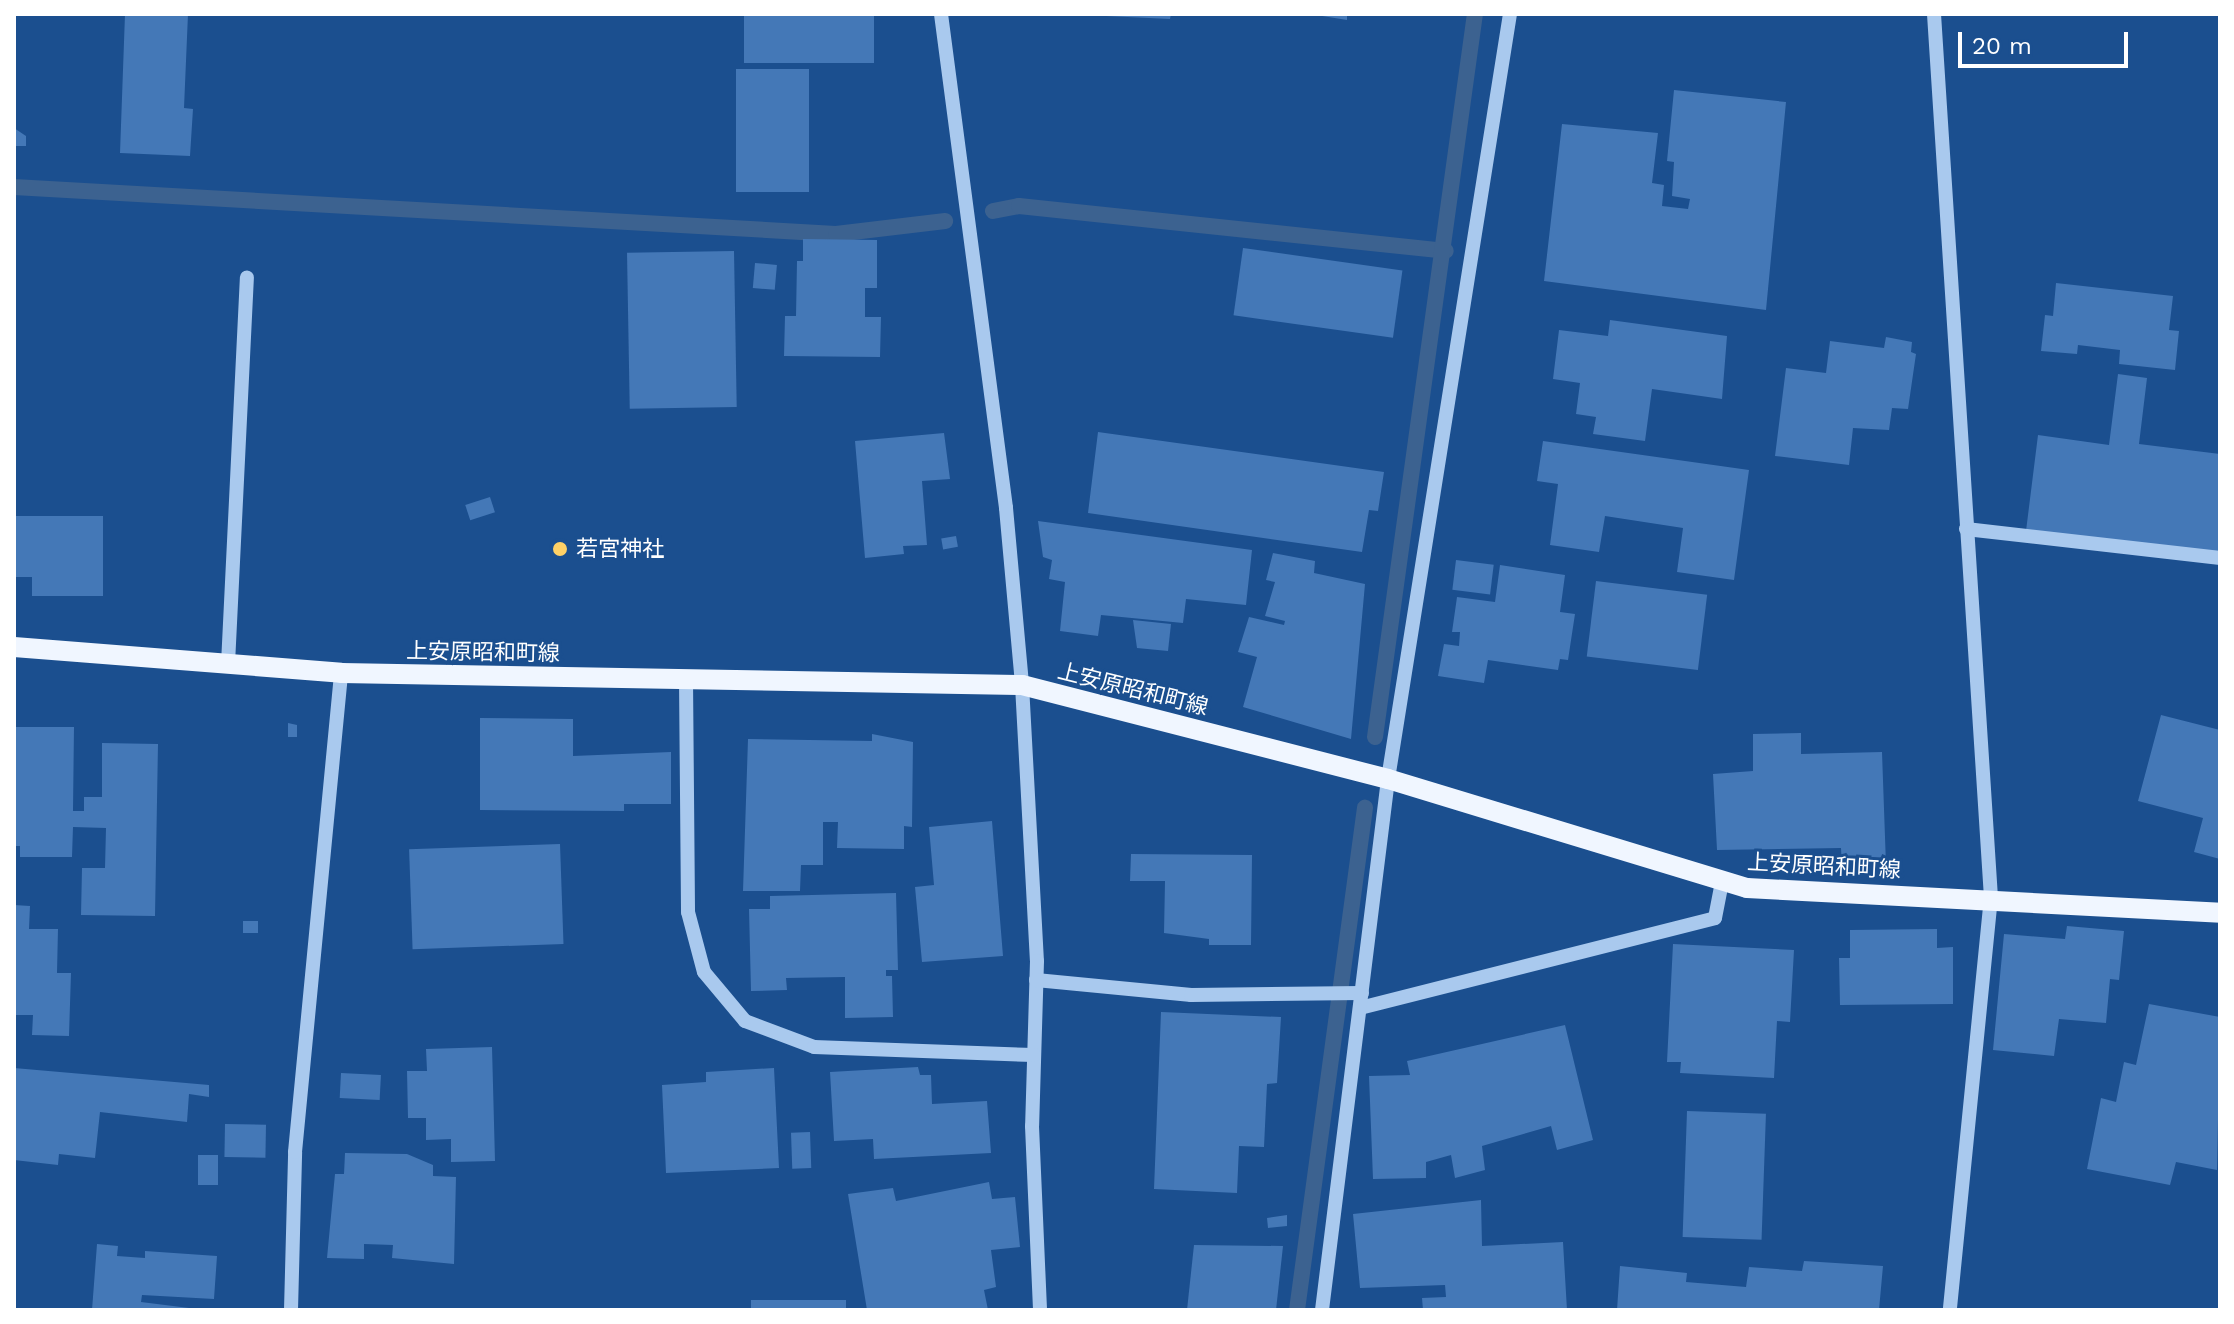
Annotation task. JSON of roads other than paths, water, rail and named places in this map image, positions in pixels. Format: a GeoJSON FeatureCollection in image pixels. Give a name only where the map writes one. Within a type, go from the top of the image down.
{"type":"FeatureCollection","features":[{"type":"Feature","properties":{"kind":"main road","name":"上安原昭和町線"},"geometry":{"type":"LineString","coordinates":[[14,647],[341,673],[1022,685],[1388,779],[1747,888],[1991,897],[2220,913]]}},
{"type":"Feature","properties":{"kind":"street"},"geometry":{"type":"LineString","coordinates":[[941,14],[1006,508],[1022,685],[1036,980],[1034,1055],[1040,1310]]}},
{"type":"Feature","properties":{"kind":"street"},"geometry":{"type":"LineString","coordinates":[[1322,1310],[1388,779],[1510,14]]}},
{"type":"Feature","properties":{"kind":"street"},"geometry":{"type":"LineString","coordinates":[[1934,14],[1991,897],[1950,1310]]}},
{"type":"Feature","properties":{"kind":"street"},"geometry":{"type":"LineString","coordinates":[[228,664],[247,277]]}},
{"type":"Feature","properties":{"kind":"street"},"geometry":{"type":"LineString","coordinates":[[1966,529],[2220,558]]}},
{"type":"Feature","properties":{"kind":"street"},"geometry":{"type":"LineString","coordinates":[[291,1310],[295,1152],[341,673]]}},
{"type":"Feature","properties":{"kind":"street"},"geometry":{"type":"LineString","coordinates":[[686,679],[688,912],[704,972],[745,1021],[814,1047],[1034,1055]]}},
{"type":"Feature","properties":{"kind":"street"},"geometry":{"type":"LineString","coordinates":[[1036,980],[1191,995],[1361,1000],[1715,918],[1722,881]]}},
{"type":"Feature","properties":{"kind":"waterway"},"geometry":{"type":"LineString","coordinates":[[1375,737],[1475,14]]}},
{"type":"Feature","properties":{"kind":"waterway"},"geometry":{"type":"LineString","coordinates":[[14,187],[836,234],[945,221]]}},
{"type":"Feature","properties":{"kind":"waterway"},"geometry":{"type":"LineString","coordinates":[[993,211],[1019,206],[1446,251]]}},
{"type":"Feature","properties":{"kind":"waterway"},"geometry":{"type":"LineString","coordinates":[[1297,1310],[1365,808]]}},
{"type":"Feature","properties":{"kind":"place","name":"若宮神社"},"geometry":{"type":"Point","coordinates":[560,549]}}]}
